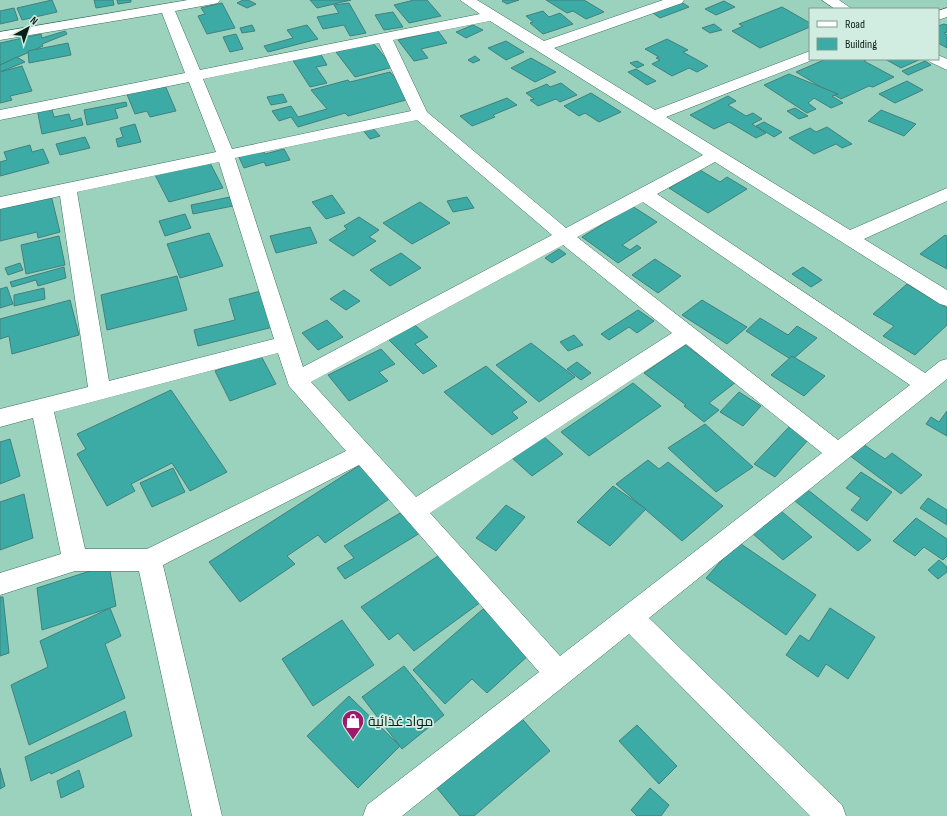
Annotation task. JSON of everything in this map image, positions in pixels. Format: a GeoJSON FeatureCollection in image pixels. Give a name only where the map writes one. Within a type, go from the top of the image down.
{"type":"FeatureCollection","features":[{"type":"Feature","properties":{"kind":"street"},"geometry":{"type":"LineString","coordinates":[[0,36],[213,0]]}},
{"type":"Feature","properties":{"kind":"street"},"geometry":{"type":"LineString","coordinates":[[467,0],[947,300]]}},
{"type":"Feature","properties":{"kind":"street"},"geometry":{"type":"LineString","coordinates":[[542,47],[677,0]]}},
{"type":"Feature","properties":{"kind":"street"},"geometry":{"type":"LineString","coordinates":[[829,0],[843,8]]}},
{"type":"Feature","properties":{"kind":"street"},"geometry":{"type":"LineString","coordinates":[[168,8],[226,156],[297,380],[558,674]]}},
{"type":"Feature","properties":{"kind":"street"},"geometry":{"type":"LineString","coordinates":[[0,115],[492,16]]}},
{"type":"Feature","properties":{"kind":"street"},"geometry":{"type":"LineString","coordinates":[[384,38],[420,114],[564,237],[838,453]]}},
{"type":"Feature","properties":{"kind":"street"},"geometry":{"type":"LineString","coordinates":[[654,116],[809,56]]}},
{"type":"Feature","properties":{"kind":"street"},"geometry":{"type":"LineString","coordinates":[[937,60],[947,66]]}},
{"type":"Feature","properties":{"kind":"street"},"geometry":{"type":"LineString","coordinates":[[0,203],[420,114]]}},
{"type":"Feature","properties":{"kind":"street"},"geometry":{"type":"LineString","coordinates":[[297,380],[716,155]]}},
{"type":"Feature","properties":{"kind":"street"},"geometry":{"type":"LineString","coordinates":[[68,189],[100,392]]}},
{"type":"Feature","properties":{"kind":"street"},"geometry":{"type":"LineString","coordinates":[[644,194],[925,384]]}},
{"type":"Feature","properties":{"kind":"street"},"geometry":{"type":"LineString","coordinates":[[849,238],[947,194]]}},
{"type":"Feature","properties":{"kind":"street"},"geometry":{"type":"LineString","coordinates":[[414,511],[687,333]]}},
{"type":"Feature","properties":{"kind":"street"},"geometry":{"type":"LineString","coordinates":[[0,418],[286,343]]}},
{"type":"Feature","properties":{"kind":"street"},"geometry":{"type":"LineString","coordinates":[[378,816],[947,367]]}},
{"type":"Feature","properties":{"kind":"street"},"geometry":{"type":"LineString","coordinates":[[42,407],[75,560]]}},
{"type":"Feature","properties":{"kind":"street"},"geometry":{"type":"LineString","coordinates":[[0,584],[75,560],[149,560],[362,453]]}},
{"type":"Feature","properties":{"kind":"street"},"geometry":{"type":"LineString","coordinates":[[149,560],[207,816]]}},
{"type":"Feature","properties":{"kind":"street"},"geometry":{"type":"LineString","coordinates":[[630,616],[831,816]]}},
{"type":"Feature","properties":{"kind":"building"},"geometry":{"type":"Polygon","coordinates":[[[52,0],[57,12],[22,20],[17,8],[52,0]]]}},
{"type":"Feature","properties":{"kind":"building"},"geometry":{"type":"Polygon","coordinates":[[[94,0],[113,0],[114,5],[96,8],[94,0]]]}},
{"type":"Feature","properties":{"kind":"building"},"geometry":{"type":"Polygon","coordinates":[[[117,0],[131,0],[131,2],[118,4],[117,0]]]}},
{"type":"Feature","properties":{"kind":"building"},"geometry":{"type":"Polygon","coordinates":[[[243,0],[248,0],[256,4],[247,8],[237,3],[243,0]]]}},
{"type":"Feature","properties":{"kind":"building"},"geometry":{"type":"Polygon","coordinates":[[[310,0],[351,0],[317,8],[310,0]]]}},
{"type":"Feature","properties":{"kind":"building"},"geometry":{"type":"Polygon","coordinates":[[[414,0],[427,0],[441,16],[409,23],[394,5],[414,0]]]}},
{"type":"Feature","properties":{"kind":"building"},"geometry":{"type":"Polygon","coordinates":[[[519,0],[507,4],[502,1],[519,0]]]}},
{"type":"Feature","properties":{"kind":"building"},"geometry":{"type":"Polygon","coordinates":[[[546,0],[584,0],[604,12],[586,19],[573,11],[567,13],[546,0]]]}},
{"type":"Feature","properties":{"kind":"building"},"geometry":{"type":"Polygon","coordinates":[[[678,0],[689,7],[660,18],[650,11],[678,0]]]}},
{"type":"Feature","properties":{"kind":"building"},"geometry":{"type":"Polygon","coordinates":[[[724,1],[735,7],[716,15],[705,9],[724,1]]]}},
{"type":"Feature","properties":{"kind":"building"},"geometry":{"type":"Polygon","coordinates":[[[222,3],[235,28],[207,34],[198,16],[205,14],[201,8],[222,3]]]}},
{"type":"Feature","properties":{"kind":"building"},"geometry":{"type":"Polygon","coordinates":[[[349,3],[366,33],[350,36],[344,25],[323,29],[317,17],[339,13],[334,5],[349,3]]]}},
{"type":"Feature","properties":{"kind":"building"},"geometry":{"type":"Polygon","coordinates":[[[782,7],[809,22],[809,27],[760,48],[732,31],[743,26],[739,24],[782,7]]]}},
{"type":"Feature","properties":{"kind":"building"},"geometry":{"type":"Polygon","coordinates":[[[14,8],[18,20],[0,24],[0,11],[14,8]]]}},
{"type":"Feature","properties":{"kind":"building"},"geometry":{"type":"Polygon","coordinates":[[[543,11],[549,17],[560,13],[573,24],[543,34],[530,23],[533,22],[526,16],[543,11]]]}},
{"type":"Feature","properties":{"kind":"building"},"geometry":{"type":"Polygon","coordinates":[[[393,12],[403,27],[384,30],[375,15],[393,12]]]}},
{"type":"Feature","properties":{"kind":"building"},"geometry":{"type":"Polygon","coordinates":[[[714,24],[722,30],[710,33],[702,28],[714,24]]]}},
{"type":"Feature","properties":{"kind":"building"},"geometry":{"type":"Polygon","coordinates":[[[944,24],[947,25],[947,32],[944,33],[947,35],[947,48],[939,44],[939,26],[944,24]]]}},
{"type":"Feature","properties":{"kind":"building"},"geometry":{"type":"Polygon","coordinates":[[[252,25],[255,31],[242,33],[240,28],[252,25]]]}},
{"type":"Feature","properties":{"kind":"building"},"geometry":{"type":"Polygon","coordinates":[[[307,25],[318,39],[268,52],[264,46],[293,38],[287,30],[307,25]]]}},
{"type":"Feature","properties":{"kind":"building"},"geometry":{"type":"Polygon","coordinates":[[[473,25],[483,30],[466,38],[456,32],[473,25]]]}},
{"type":"Feature","properties":{"kind":"building"},"geometry":{"type":"Polygon","coordinates":[[[65,31],[67,34],[42,44],[43,46],[0,65],[0,43],[41,34],[42,38],[65,31]]]}},
{"type":"Feature","properties":{"kind":"building"},"geometry":{"type":"Polygon","coordinates":[[[438,31],[447,43],[421,49],[428,58],[414,61],[398,40],[438,31]]]}},
{"type":"Feature","properties":{"kind":"building"},"geometry":{"type":"Polygon","coordinates":[[[236,34],[243,49],[230,52],[223,37],[236,34]]]}},
{"type":"Feature","properties":{"kind":"building"},"geometry":{"type":"Polygon","coordinates":[[[667,39],[688,50],[683,52],[708,66],[697,72],[689,68],[672,76],[652,64],[660,60],[656,58],[659,57],[645,49],[667,39]]]}},
{"type":"Feature","properties":{"kind":"building"},"geometry":{"type":"Polygon","coordinates":[[[506,41],[524,52],[506,60],[488,48],[506,41]]]}},
{"type":"Feature","properties":{"kind":"building"},"geometry":{"type":"Polygon","coordinates":[[[68,43],[71,55],[29,63],[28,51],[68,43]]]}},
{"type":"Feature","properties":{"kind":"building"},"geometry":{"type":"Polygon","coordinates":[[[373,43],[393,67],[355,77],[336,52],[373,43]]]}},
{"type":"Feature","properties":{"kind":"building"},"geometry":{"type":"Polygon","coordinates":[[[320,53],[327,65],[316,67],[327,83],[310,87],[292,59],[320,53]]]}},
{"type":"Feature","properties":{"kind":"building"},"geometry":{"type":"Polygon","coordinates":[[[475,56],[480,60],[473,63],[468,60],[475,56]]]}},
{"type":"Feature","properties":{"kind":"building"},"geometry":{"type":"Polygon","coordinates":[[[17,57],[25,62],[0,72],[0,65],[17,57]]]}},
{"type":"Feature","properties":{"kind":"building"},"geometry":{"type":"Polygon","coordinates":[[[531,58],[556,72],[535,82],[511,68],[531,58]]]}},
{"type":"Feature","properties":{"kind":"building"},"geometry":{"type":"Polygon","coordinates":[[[824,60],[866,60],[864,61],[894,77],[873,87],[869,86],[841,99],[796,72],[824,60]]]}},
{"type":"Feature","properties":{"kind":"building"},"geometry":{"type":"Polygon","coordinates":[[[887,60],[919,60],[901,68],[887,60]]]}},
{"type":"Feature","properties":{"kind":"building"},"geometry":{"type":"Polygon","coordinates":[[[637,61],[644,65],[637,68],[630,63],[637,61]]]}},
{"type":"Feature","properties":{"kind":"building"},"geometry":{"type":"Polygon","coordinates":[[[925,61],[931,65],[908,75],[902,71],[925,61]]]}},
{"type":"Feature","properties":{"kind":"building"},"geometry":{"type":"Polygon","coordinates":[[[22,66],[32,91],[10,96],[12,100],[0,103],[0,72],[22,66]]]}},
{"type":"Feature","properties":{"kind":"building"},"geometry":{"type":"Polygon","coordinates":[[[636,69],[656,81],[647,85],[628,72],[636,69]]]}},
{"type":"Feature","properties":{"kind":"building"},"geometry":{"type":"Polygon","coordinates":[[[390,72],[413,98],[348,116],[345,113],[298,127],[291,117],[279,121],[272,111],[291,106],[298,117],[327,109],[311,90],[348,80],[350,82],[390,72]]]}},
{"type":"Feature","properties":{"kind":"building"},"geometry":{"type":"Polygon","coordinates":[[[789,74],[838,94],[832,96],[843,103],[831,108],[814,98],[808,103],[816,109],[807,113],[764,85],[789,74]]]}},
{"type":"Feature","properties":{"kind":"building"},"geometry":{"type":"Polygon","coordinates":[[[907,81],[923,90],[895,103],[879,94],[907,81]]]}},
{"type":"Feature","properties":{"kind":"building"},"geometry":{"type":"Polygon","coordinates":[[[164,83],[176,111],[150,117],[147,111],[135,114],[126,92],[164,83]]]}},
{"type":"Feature","properties":{"kind":"building"},"geometry":{"type":"Polygon","coordinates":[[[561,83],[577,95],[560,102],[556,99],[538,106],[530,100],[534,99],[526,93],[547,84],[550,87],[561,83]]]}},
{"type":"Feature","properties":{"kind":"building"},"geometry":{"type":"Polygon","coordinates":[[[591,93],[621,112],[599,122],[585,113],[579,116],[564,106],[591,93]]]}},
{"type":"Feature","properties":{"kind":"building"},"geometry":{"type":"Polygon","coordinates":[[[283,94],[287,102],[271,105],[267,97],[283,94]]]}},
{"type":"Feature","properties":{"kind":"building"},"geometry":{"type":"Polygon","coordinates":[[[728,96],[736,101],[728,105],[746,116],[753,113],[762,119],[752,124],[766,133],[756,138],[729,122],[714,129],[690,115],[728,96]]]}},
{"type":"Feature","properties":{"kind":"building"},"geometry":{"type":"Polygon","coordinates":[[[507,98],[517,105],[493,115],[495,117],[472,126],[460,116],[507,98]]]}},
{"type":"Feature","properties":{"kind":"building"},"geometry":{"type":"Polygon","coordinates":[[[126,102],[127,106],[115,109],[118,118],[87,125],[84,110],[126,102]]]}},
{"type":"Feature","properties":{"kind":"building"},"geometry":{"type":"Polygon","coordinates":[[[51,106],[54,117],[69,114],[71,121],[81,118],[83,125],[42,134],[37,109],[51,106]]]}},
{"type":"Feature","properties":{"kind":"building"},"geometry":{"type":"Polygon","coordinates":[[[795,108],[808,116],[799,119],[787,111],[795,108]]]}},
{"type":"Feature","properties":{"kind":"building"},"geometry":{"type":"Polygon","coordinates":[[[881,110],[916,124],[904,136],[868,121],[881,110]]]}},
{"type":"Feature","properties":{"kind":"building"},"geometry":{"type":"Polygon","coordinates":[[[764,122],[782,132],[774,137],[756,126],[764,122]]]}},
{"type":"Feature","properties":{"kind":"building"},"geometry":{"type":"Polygon","coordinates":[[[135,124],[141,142],[118,147],[116,139],[123,137],[120,128],[135,124]]]}},
{"type":"Feature","properties":{"kind":"building"},"geometry":{"type":"Polygon","coordinates":[[[372,127],[380,136],[370,139],[363,130],[372,127]]]}},
{"type":"Feature","properties":{"kind":"building"},"geometry":{"type":"Polygon","coordinates":[[[827,127],[852,144],[842,148],[836,144],[814,154],[789,138],[810,128],[816,132],[827,127]]]}},
{"type":"Feature","properties":{"kind":"building"},"geometry":{"type":"Polygon","coordinates":[[[85,137],[90,148],[60,155],[56,144],[85,137]]]}},
{"type":"Feature","properties":{"kind":"building"},"geometry":{"type":"Polygon","coordinates":[[[30,145],[32,152],[43,149],[49,163],[0,176],[0,162],[7,160],[4,152],[30,145]]]}},
{"type":"Feature","properties":{"kind":"building"},"geometry":{"type":"Polygon","coordinates":[[[261,146],[265,154],[284,149],[290,160],[266,166],[264,162],[244,168],[237,153],[261,146]]]}},
{"type":"Feature","properties":{"kind":"building"},"geometry":{"type":"Polygon","coordinates":[[[208,159],[223,188],[169,202],[154,173],[208,159]]]}},
{"type":"Feature","properties":{"kind":"building"},"geometry":{"type":"Polygon","coordinates":[[[700,170],[720,182],[727,177],[747,189],[708,213],[669,188],[700,170]]]}},
{"type":"Feature","properties":{"kind":"building"},"geometry":{"type":"Polygon","coordinates":[[[51,195],[60,232],[38,238],[37,232],[0,241],[0,207],[51,195]]]}},
{"type":"Feature","properties":{"kind":"building"},"geometry":{"type":"Polygon","coordinates":[[[332,195],[345,213],[326,219],[312,202],[332,195]]]}},
{"type":"Feature","properties":{"kind":"building"},"geometry":{"type":"Polygon","coordinates":[[[230,197],[233,206],[193,214],[191,205],[230,197]]]}},
{"type":"Feature","properties":{"kind":"building"},"geometry":{"type":"Polygon","coordinates":[[[467,197],[474,208],[453,212],[447,201],[467,197]]]}},
{"type":"Feature","properties":{"kind":"building"},"geometry":{"type":"Polygon","coordinates":[[[420,202],[450,223],[412,244],[383,223],[420,202]]]}},
{"type":"Feature","properties":{"kind":"building"},"geometry":{"type":"Polygon","coordinates":[[[632,206],[657,222],[622,245],[630,250],[637,245],[641,248],[618,263],[582,237],[632,206]]]}},
{"type":"Feature","properties":{"kind":"building"},"geometry":{"type":"Polygon","coordinates":[[[185,214],[191,228],[165,236],[159,221],[185,214]]]}},
{"type":"Feature","properties":{"kind":"building"},"geometry":{"type":"Polygon","coordinates":[[[359,217],[379,230],[369,237],[376,241],[353,256],[329,240],[347,229],[344,226],[359,217]]]}},
{"type":"Feature","properties":{"kind":"building"},"geometry":{"type":"Polygon","coordinates":[[[310,227],[317,243],[276,253],[270,236],[310,227]]]}},
{"type":"Feature","properties":{"kind":"building"},"geometry":{"type":"Polygon","coordinates":[[[209,233],[223,266],[180,278],[167,244],[209,233]]]}},
{"type":"Feature","properties":{"kind":"building"},"geometry":{"type":"Polygon","coordinates":[[[945,235],[947,236],[947,269],[920,254],[945,235]]]}},
{"type":"Feature","properties":{"kind":"building"},"geometry":{"type":"Polygon","coordinates":[[[59,236],[65,265],[26,274],[21,245],[59,236]]]}},
{"type":"Feature","properties":{"kind":"building"},"geometry":{"type":"Polygon","coordinates":[[[559,249],[566,254],[552,263],[545,258],[559,249]]]}},
{"type":"Feature","properties":{"kind":"building"},"geometry":{"type":"Polygon","coordinates":[[[401,253],[421,268],[390,286],[370,270],[401,253]]]}},
{"type":"Feature","properties":{"kind":"building"},"geometry":{"type":"Polygon","coordinates":[[[655,259],[681,276],[658,293],[632,275],[655,259]]]}},
{"type":"Feature","properties":{"kind":"building"},"geometry":{"type":"Polygon","coordinates":[[[20,263],[23,270],[8,275],[5,268],[20,263]]]}},
{"type":"Feature","properties":{"kind":"building"},"geometry":{"type":"Polygon","coordinates":[[[64,267],[66,278],[38,286],[36,280],[12,287],[10,282],[64,267]]]}},
{"type":"Feature","properties":{"kind":"building"},"geometry":{"type":"Polygon","coordinates":[[[803,267],[822,280],[811,287],[792,274],[803,267]]]}},
{"type":"Feature","properties":{"kind":"building"},"geometry":{"type":"Polygon","coordinates":[[[177,276],[187,310],[107,330],[101,295],[177,276]]]}},
{"type":"Feature","properties":{"kind":"building"},"geometry":{"type":"Polygon","coordinates":[[[907,284],[947,308],[947,325],[915,355],[883,336],[894,326],[873,314],[907,284]]]}},
{"type":"Feature","properties":{"kind":"building"},"geometry":{"type":"Polygon","coordinates":[[[7,287],[13,304],[0,308],[0,289],[7,287]]]}},
{"type":"Feature","properties":{"kind":"building"},"geometry":{"type":"Polygon","coordinates":[[[44,288],[45,299],[14,306],[14,295],[44,288]]]}},
{"type":"Feature","properties":{"kind":"building"},"geometry":{"type":"Polygon","coordinates":[[[344,290],[360,301],[346,310],[330,299],[344,290]]]}},
{"type":"Feature","properties":{"kind":"building"},"geometry":{"type":"Polygon","coordinates":[[[261,291],[273,327],[198,346],[194,330],[235,320],[229,299],[261,291]]]}},
{"type":"Feature","properties":{"kind":"building"},"geometry":{"type":"Polygon","coordinates":[[[70,300],[79,335],[12,354],[9,336],[0,339],[0,319],[70,300]]]}},
{"type":"Feature","properties":{"kind":"building"},"geometry":{"type":"Polygon","coordinates":[[[702,300],[747,327],[727,344],[682,315],[702,300]]]}},
{"type":"Feature","properties":{"kind":"building"},"geometry":{"type":"Polygon","coordinates":[[[638,310],[654,321],[637,333],[629,327],[609,340],[601,334],[638,310]]]}},
{"type":"Feature","properties":{"kind":"building"},"geometry":{"type":"Polygon","coordinates":[[[760,318],[788,335],[797,326],[817,338],[792,360],[746,331],[760,318]]]}},
{"type":"Feature","properties":{"kind":"building"},"geometry":{"type":"Polygon","coordinates":[[[327,320],[343,337],[318,350],[302,333],[327,320]]]}},
{"type":"Feature","properties":{"kind":"building"},"geometry":{"type":"Polygon","coordinates":[[[415,325],[428,337],[415,344],[437,366],[423,374],[388,339],[415,325]]]}},
{"type":"Feature","properties":{"kind":"building"},"geometry":{"type":"Polygon","coordinates":[[[574,335],[583,345],[568,351],[560,342],[574,335]]]}},
{"type":"Feature","properties":{"kind":"building"},"geometry":{"type":"Polygon","coordinates":[[[531,343],[575,377],[539,402],[496,365],[531,343]]]}},
{"type":"Feature","properties":{"kind":"building"},"geometry":{"type":"Polygon","coordinates":[[[685,345],[736,382],[709,403],[719,410],[704,422],[684,406],[686,405],[644,373],[685,345]]]}},
{"type":"Feature","properties":{"kind":"building"},"geometry":{"type":"Polygon","coordinates":[[[381,349],[395,364],[379,372],[388,381],[349,401],[328,375],[381,349]]]}},
{"type":"Feature","properties":{"kind":"building"},"geometry":{"type":"Polygon","coordinates":[[[260,354],[276,384],[230,401],[215,371],[260,354]]]}},
{"type":"Feature","properties":{"kind":"building"},"geometry":{"type":"Polygon","coordinates":[[[792,356],[825,376],[804,396],[771,375],[792,356]]]}},
{"type":"Feature","properties":{"kind":"building"},"geometry":{"type":"Polygon","coordinates":[[[577,362],[591,373],[581,380],[567,369],[577,362]]]}},
{"type":"Feature","properties":{"kind":"building"},"geometry":{"type":"Polygon","coordinates":[[[486,366],[527,402],[512,412],[518,418],[492,435],[444,392],[486,366]]]}},
{"type":"Feature","properties":{"kind":"building"},"geometry":{"type":"Polygon","coordinates":[[[633,383],[661,406],[589,456],[561,432],[633,383]]]}},
{"type":"Feature","properties":{"kind":"building"},"geometry":{"type":"Polygon","coordinates":[[[171,390],[227,472],[190,491],[172,463],[131,484],[135,491],[107,506],[77,454],[86,449],[77,434],[171,390]]]}},
{"type":"Feature","properties":{"kind":"building"},"geometry":{"type":"Polygon","coordinates":[[[739,392],[761,406],[743,426],[720,412],[739,392]]]}},
{"type":"Feature","properties":{"kind":"building"},"geometry":{"type":"Polygon","coordinates":[[[947,411],[947,436],[926,424],[931,417],[939,422],[947,411]]]}},
{"type":"Feature","properties":{"kind":"building"},"geometry":{"type":"Polygon","coordinates":[[[705,424],[753,467],[716,492],[668,448],[705,424]]]}},
{"type":"Feature","properties":{"kind":"building"},"geometry":{"type":"Polygon","coordinates":[[[789,427],[809,439],[775,477],[754,464],[789,427]]]}},
{"type":"Feature","properties":{"kind":"building"},"geometry":{"type":"Polygon","coordinates":[[[542,435],[563,454],[532,476],[511,457],[542,435]]]}},
{"type":"Feature","properties":{"kind":"building"},"geometry":{"type":"Polygon","coordinates":[[[10,439],[20,476],[0,484],[0,442],[10,439]]]}},
{"type":"Feature","properties":{"kind":"building"},"geometry":{"type":"Polygon","coordinates":[[[863,444],[885,459],[892,453],[922,475],[901,494],[849,455],[863,444]]]}},
{"type":"Feature","properties":{"kind":"building"},"geometry":{"type":"Polygon","coordinates":[[[648,460],[659,469],[668,462],[723,506],[682,541],[616,484],[648,460]]]}},
{"type":"Feature","properties":{"kind":"building"},"geometry":{"type":"Polygon","coordinates":[[[360,465],[392,497],[325,543],[318,535],[287,556],[295,564],[240,602],[209,562],[360,465]]]}},
{"type":"Feature","properties":{"kind":"building"},"geometry":{"type":"Polygon","coordinates":[[[173,468],[185,492],[152,507],[140,483],[173,468]]]}},
{"type":"Feature","properties":{"kind":"building"},"geometry":{"type":"Polygon","coordinates":[[[861,472],[892,492],[867,521],[851,510],[861,498],[846,488],[861,472]]]}},
{"type":"Feature","properties":{"kind":"building"},"geometry":{"type":"Polygon","coordinates":[[[613,486],[646,509],[610,546],[577,522],[613,486]]]}},
{"type":"Feature","properties":{"kind":"building"},"geometry":{"type":"Polygon","coordinates":[[[808,490],[871,540],[858,551],[795,501],[808,490]]]}},
{"type":"Feature","properties":{"kind":"building"},"geometry":{"type":"Polygon","coordinates":[[[24,494],[33,538],[0,550],[0,502],[24,494]]]}},
{"type":"Feature","properties":{"kind":"building"},"geometry":{"type":"Polygon","coordinates":[[[928,498],[947,510],[947,525],[920,508],[928,498]]]}},
{"type":"Feature","properties":{"kind":"building"},"geometry":{"type":"Polygon","coordinates":[[[506,505],[525,517],[496,551],[476,538],[506,505]]]}},
{"type":"Feature","properties":{"kind":"building"},"geometry":{"type":"Polygon","coordinates":[[[781,511],[812,537],[783,560],[752,533],[781,511]]]}},
{"type":"Feature","properties":{"kind":"building"},"geometry":{"type":"Polygon","coordinates":[[[402,512],[420,533],[345,579],[337,568],[354,558],[344,546],[402,512]]]}},
{"type":"Feature","properties":{"kind":"building"},"geometry":{"type":"Polygon","coordinates":[[[916,518],[947,539],[947,556],[943,560],[924,547],[915,556],[893,541],[916,518]]]}},
{"type":"Feature","properties":{"kind":"building"},"geometry":{"type":"Polygon","coordinates":[[[738,542],[816,595],[786,635],[706,578],[738,542]]]}},
{"type":"Feature","properties":{"kind":"building"},"geometry":{"type":"Polygon","coordinates":[[[438,556],[481,602],[414,651],[398,633],[389,640],[361,607],[438,556]]]}},
{"type":"Feature","properties":{"kind":"building"},"geometry":{"type":"Polygon","coordinates":[[[939,560],[947,567],[947,572],[938,579],[928,570],[939,560]]]}},
{"type":"Feature","properties":{"kind":"building"},"geometry":{"type":"Polygon","coordinates":[[[109,565],[116,606],[42,630],[37,588],[109,565]]]}},
{"type":"Feature","properties":{"kind":"building"},"geometry":{"type":"Polygon","coordinates":[[[0,597],[3,597],[9,653],[0,656],[0,597]]]}},
{"type":"Feature","properties":{"kind":"building"},"geometry":{"type":"Polygon","coordinates":[[[110,608],[121,636],[105,644],[125,698],[29,745],[11,685],[48,667],[40,641],[110,608]]]}},
{"type":"Feature","properties":{"kind":"building"},"geometry":{"type":"Polygon","coordinates":[[[830,608],[875,637],[848,679],[826,664],[818,677],[786,655],[800,635],[809,641],[830,608]]]}},
{"type":"Feature","properties":{"kind":"building"},"geometry":{"type":"Polygon","coordinates":[[[483,609],[530,654],[487,693],[472,679],[445,704],[413,670],[483,609]]]}},
{"type":"Feature","properties":{"kind":"building"},"geometry":{"type":"Polygon","coordinates":[[[342,620],[374,665],[313,706],[282,659],[342,620]]]}},
{"type":"Feature","properties":{"kind":"building"},"geometry":{"type":"Polygon","coordinates":[[[404,666],[444,715],[402,749],[362,697],[404,666]]]}},
{"type":"Feature","properties":{"kind":"building","name":"مواد غذائية"},"geometry":{"type":"Polygon","coordinates":[[[349,696],[400,746],[358,788],[307,736],[349,696]]]}},
{"type":"Feature","properties":{"kind":"building"},"geometry":{"type":"Polygon","coordinates":[[[125,711],[132,736],[51,774],[50,772],[31,781],[25,757],[125,711]]]}},
{"type":"Feature","properties":{"kind":"building"},"geometry":{"type":"Polygon","coordinates":[[[517,713],[550,751],[474,816],[460,816],[432,782],[517,713]]]}},
{"type":"Feature","properties":{"kind":"building"},"geometry":{"type":"Polygon","coordinates":[[[637,725],[677,766],[659,784],[619,741],[637,725]]]}},
{"type":"Feature","properties":{"kind":"building"},"geometry":{"type":"Polygon","coordinates":[[[0,768],[5,786],[0,789],[0,768]]]}},
{"type":"Feature","properties":{"kind":"building"},"geometry":{"type":"Polygon","coordinates":[[[79,770],[84,787],[61,798],[57,781],[79,770]]]}},
{"type":"Feature","properties":{"kind":"building"},"geometry":{"type":"Polygon","coordinates":[[[650,788],[669,805],[661,816],[637,816],[631,810],[650,788]]]}},
{"type":"Feature","properties":{"kind":"place","name":"مواد غذائية"},"geometry":{"type":"Point","coordinates":[353,740]}}]}
